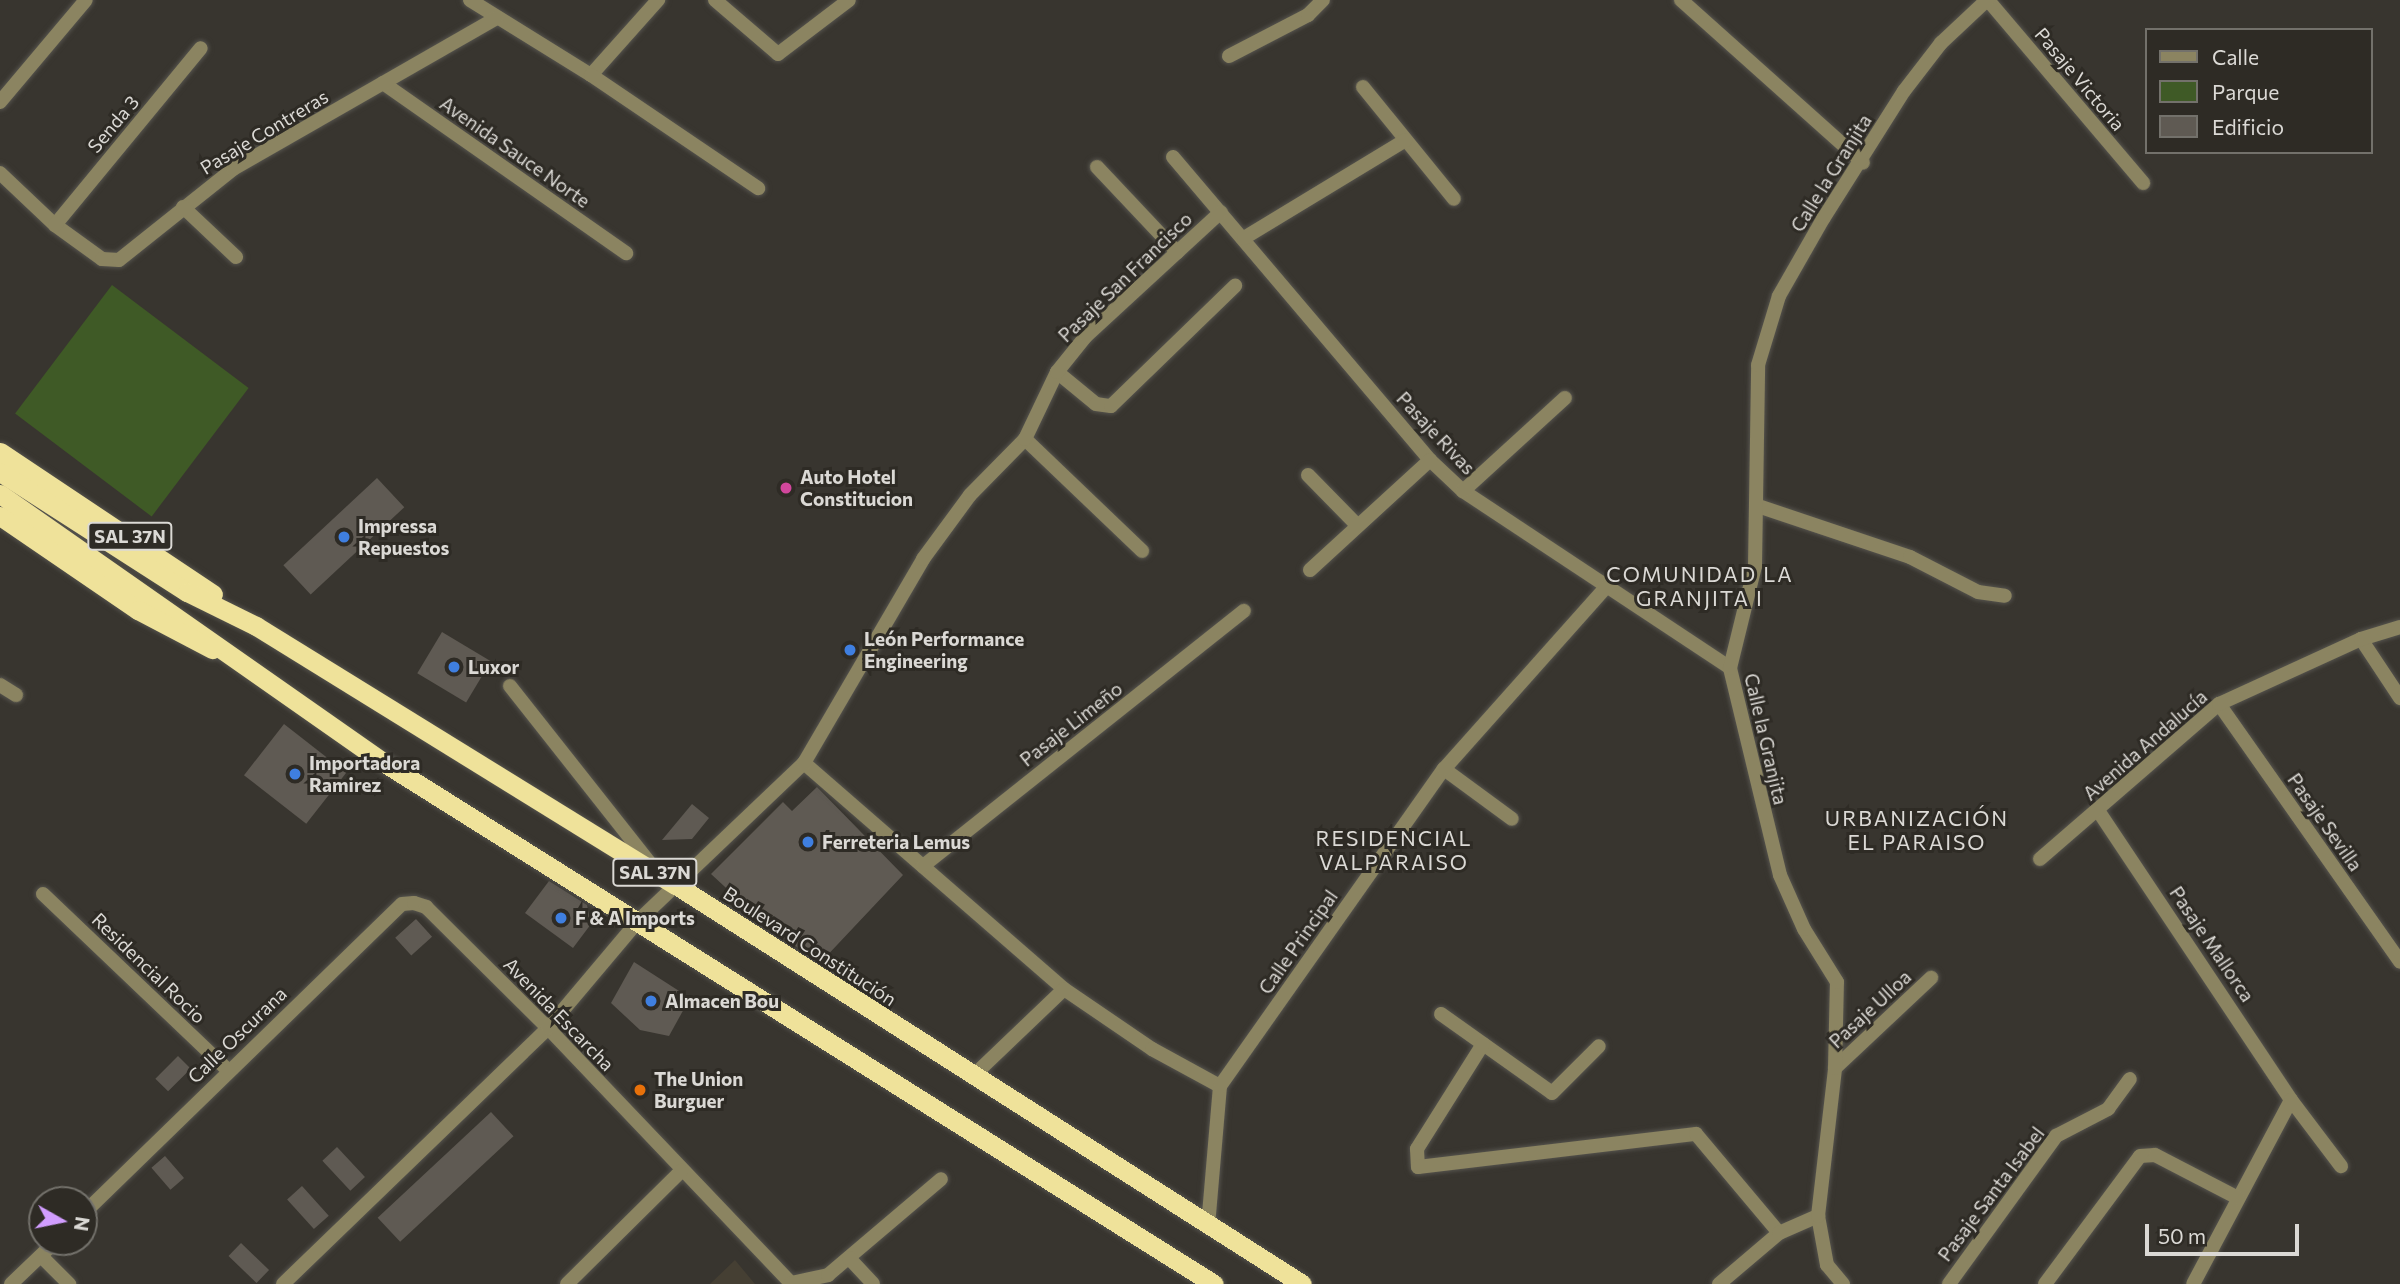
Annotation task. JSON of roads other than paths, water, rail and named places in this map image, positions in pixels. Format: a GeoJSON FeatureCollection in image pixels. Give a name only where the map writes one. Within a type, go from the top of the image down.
{"type":"FeatureCollection","features":[{"type":"Feature","properties":{"kind":"highway","name":"Boulevard Constitución"},"geometry":{"type":"LineString","coordinates":[[0,452],[256,625],[676,884],[972,1077],[1302,1284]]}},
{"type":"Feature","properties":{"kind":"highway","name":"Boulevard Constitución"},"geometry":{"type":"LineString","coordinates":[[0,472],[187,592],[256,625]]}},
{"type":"Feature","properties":{"kind":"highway","name":"SAL 37N"},"geometry":{"type":"LineString","coordinates":[[0,494],[247,664],[383,762],[1214,1284]]}},
{"type":"Feature","properties":{"kind":"highway","name":"SAL 37N"},"geometry":{"type":"LineString","coordinates":[[0,516],[182,637],[247,664]]}},
{"type":"Feature","properties":{"kind":"street"},"geometry":{"type":"LineString","coordinates":[[0,102],[86,0]]}},
{"type":"Feature","properties":{"kind":"street"},"geometry":{"type":"LineString","coordinates":[[470,0],[591,75],[758,188]]}},
{"type":"Feature","properties":{"kind":"street"},"geometry":{"type":"LineString","coordinates":[[591,75],[658,0]]}},
{"type":"Feature","properties":{"kind":"street"},"geometry":{"type":"LineString","coordinates":[[715,0],[778,54],[849,0]]}},
{"type":"Feature","properties":{"kind":"street"},"geometry":{"type":"LineString","coordinates":[[1229,56],[1308,15],[1323,0]]}},
{"type":"Feature","properties":{"kind":"street"},"geometry":{"type":"LineString","coordinates":[[1681,0],[1863,163]]}},
{"type":"Feature","properties":{"kind":"street","name":"Calle la Granjita"},"geometry":{"type":"LineString","coordinates":[[1843,1284],[1827,1265],[1818,1216],[1835,1068],[1837,982],[1804,929],[1780,875],[1730,668],[1755,566],[1758,506],[1754,460],[1758,365],[1779,296],[1823,219],[1863,163],[1904,91],[1941,43],[1987,0]]}},
{"type":"Feature","properties":{"kind":"street","name":"Pasaje Victoria"},"geometry":{"type":"LineString","coordinates":[[1987,0],[2143,183]]}},
{"type":"Feature","properties":{"kind":"street","name":"Pasaje Contreras"},"geometry":{"type":"LineString","coordinates":[[0,173],[55,225],[102,259],[119,260],[233,169],[497,18]]}},
{"type":"Feature","properties":{"kind":"street","name":"Senda 3"},"geometry":{"type":"LineString","coordinates":[[55,225],[201,48]]}},
{"type":"Feature","properties":{"kind":"street","name":"Avenida Sauce Norte"},"geometry":{"type":"LineString","coordinates":[[383,83],[626,253]]}},
{"type":"Feature","properties":{"kind":"street"},"geometry":{"type":"LineString","coordinates":[[1363,87],[1454,199]]}},
{"type":"Feature","properties":{"kind":"street"},"geometry":{"type":"LineString","coordinates":[[1244,238],[1406,140]]}},
{"type":"Feature","properties":{"kind":"street","name":"Pasaje Rivas"},"geometry":{"type":"LineString","coordinates":[[1174,157],[1430,460],[1463,491],[1730,668]]}},
{"type":"Feature","properties":{"kind":"street"},"geometry":{"type":"LineString","coordinates":[[1097,167],[1177,252]]}},
{"type":"Feature","properties":{"kind":"street"},"geometry":{"type":"LineString","coordinates":[[183,207],[236,257]]}},
{"type":"Feature","properties":{"kind":"street","name":"Pasaje San Francisco"},"geometry":{"type":"LineString","coordinates":[[283,1284],[548,1028],[638,921],[804,763],[923,559],[970,495],[1025,439],[1057,372],[1086,336],[1221,212]]}},
{"type":"Feature","properties":{"kind":"street","name":"Pasaje San Francisco"},"geometry":{"type":"LineString","coordinates":[[1057,372],[1096,404],[1111,405],[1235,286]]}},
{"type":"Feature","properties":{"kind":"street"},"geometry":{"type":"LineString","coordinates":[[1463,491],[1565,398]]}},
{"type":"Feature","properties":{"kind":"street"},"geometry":{"type":"LineString","coordinates":[[1025,439],[1142,551]]}},
{"type":"Feature","properties":{"kind":"street"},"geometry":{"type":"LineString","coordinates":[[1310,570],[1430,460]]}},
{"type":"Feature","properties":{"kind":"street"},"geometry":{"type":"LineString","coordinates":[[1308,475],[1358,526]]}},
{"type":"Feature","properties":{"kind":"street"},"geometry":{"type":"LineString","coordinates":[[1758,506],[1910,557],[1978,592],[2005,596]]}},
{"type":"Feature","properties":{"kind":"street","name":"Calle Principal"},"geometry":{"type":"LineString","coordinates":[[1220,1086],[1444,769],[1607,586]]}},
{"type":"Feature","properties":{"kind":"street","name":"Pasaje Limeño"},"geometry":{"type":"LineString","coordinates":[[923,866],[1244,611]]}},
{"type":"Feature","properties":{"kind":"street","name":"Avenida Andalucía"},"geometry":{"type":"LineString","coordinates":[[2040,859],[2099,812],[2219,704],[2361,639],[2400,627]]}},
{"type":"Feature","properties":{"kind":"street"},"geometry":{"type":"LineString","coordinates":[[2361,639],[2400,698]]}},
{"type":"Feature","properties":{"kind":"street"},"geometry":{"type":"LineString","coordinates":[[0,685],[16,695]]}},
{"type":"Feature","properties":{"kind":"street"},"geometry":{"type":"LineString","coordinates":[[510,686],[658,874]]}},
{"type":"Feature","properties":{"kind":"street","name":"Pasaje Sevilla"},"geometry":{"type":"LineString","coordinates":[[2219,704],[2400,962]]}},
{"type":"Feature","properties":{"kind":"street"},"geometry":{"type":"LineString","coordinates":[[804,763],[1064,989],[1152,1049],[1220,1086],[1208,1226]]}},
{"type":"Feature","properties":{"kind":"street"},"geometry":{"type":"LineString","coordinates":[[1444,769],[1512,819]]}},
{"type":"Feature","properties":{"kind":"street","name":"Pasaje Mallorca"},"geometry":{"type":"LineString","coordinates":[[2099,812],[2291,1100],[2341,1166]]}},
{"type":"Feature","properties":{"kind":"street","name":"Residencial Rocio"},"geometry":{"type":"LineString","coordinates":[[43,894],[228,1069]]}},
{"type":"Feature","properties":{"kind":"street","name":"Calle Oscurana"},"geometry":{"type":"LineString","coordinates":[[98,1199],[228,1069],[402,904],[426,907]]}},
{"type":"Feature","properties":{"kind":"street","name":"Avenida Escarcha"},"geometry":{"type":"LineString","coordinates":[[426,907],[548,1028],[681,1171],[791,1283],[828,1275],[849,1258]]}},
{"type":"Feature","properties":{"kind":"street","name":"Pasaje Ulloa"},"geometry":{"type":"LineString","coordinates":[[1835,1068],[1931,978]]}},
{"type":"Feature","properties":{"kind":"street"},"geometry":{"type":"LineString","coordinates":[[972,1077],[1064,989]]}},
{"type":"Feature","properties":{"kind":"street"},"geometry":{"type":"LineString","coordinates":[[1441,1014],[1552,1093],[1599,1046]]}},
{"type":"Feature","properties":{"kind":"street"},"geometry":{"type":"LineString","coordinates":[[1483,1044],[1417,1149],[1418,1167],[1696,1134],[1779,1233]]}},
{"type":"Feature","properties":{"kind":"street","name":"Pasaje Santa Isabel"},"geometry":{"type":"LineString","coordinates":[[1949,1284],[2056,1136],[2108,1109],[2130,1079]]}},
{"type":"Feature","properties":{"kind":"street"},"geometry":{"type":"LineString","coordinates":[[2193,1284],[2291,1100]]}},
{"type":"Feature","properties":{"kind":"street"},"geometry":{"type":"LineString","coordinates":[[2045,1284],[2140,1156],[2155,1155],[2238,1198]]}},
{"type":"Feature","properties":{"kind":"street"},"geometry":{"type":"LineString","coordinates":[[567,1284],[681,1171]]}},
{"type":"Feature","properties":{"kind":"street"},"geometry":{"type":"LineString","coordinates":[[873,1284],[849,1258],[941,1179]]}},
{"type":"Feature","properties":{"kind":"street"},"geometry":{"type":"LineString","coordinates":[[1719,1284],[1779,1233],[1818,1216]]}},
{"type":"Feature","properties":{"kind":"street"},"geometry":{"type":"LineString","coordinates":[[11,1284],[41,1256],[69,1284]]}},
{"type":"Feature","properties":{"kind":"place","name":"Auto Hotel Constitucion"},"geometry":{"type":"Point","coordinates":[786,488]}},
{"type":"Feature","properties":{"kind":"place","name":"Impressa Repuestos"},"geometry":{"type":"Point","coordinates":[344,537]}},
{"type":"Feature","properties":{"kind":"place","name":"León Performance Engineering"},"geometry":{"type":"Point","coordinates":[850,650]}},
{"type":"Feature","properties":{"kind":"place","name":"Luxor"},"geometry":{"type":"Point","coordinates":[454,667]}},
{"type":"Feature","properties":{"kind":"place","name":"Importadora Ramirez"},"geometry":{"type":"Point","coordinates":[295,774]}},
{"type":"Feature","properties":{"kind":"place","name":"Ferreteria Lemus"},"geometry":{"type":"Point","coordinates":[808,842]}},
{"type":"Feature","properties":{"kind":"place","name":"F & A Imports"},"geometry":{"type":"Point","coordinates":[561,918]}},
{"type":"Feature","properties":{"kind":"place","name":"Almacen Bou"},"geometry":{"type":"Point","coordinates":[651,1001]}},
{"type":"Feature","properties":{"kind":"place","name":"The Union Burguer"},"geometry":{"type":"Point","coordinates":[640,1090]}},
{"type":"Feature","properties":{"kind":"district","name":"COMUNIDAD LA GRANJITA I"},"geometry":{"type":"Point","coordinates":[1700,586]}},
{"type":"Feature","properties":{"kind":"district","name":"URBANIZACIÓN EL PARAISO"},"geometry":{"type":"Point","coordinates":[1917,830]}},
{"type":"Feature","properties":{"kind":"district","name":"RESIDENCIAL VALPARAISO"},"geometry":{"type":"Point","coordinates":[1394,850]}}]}
